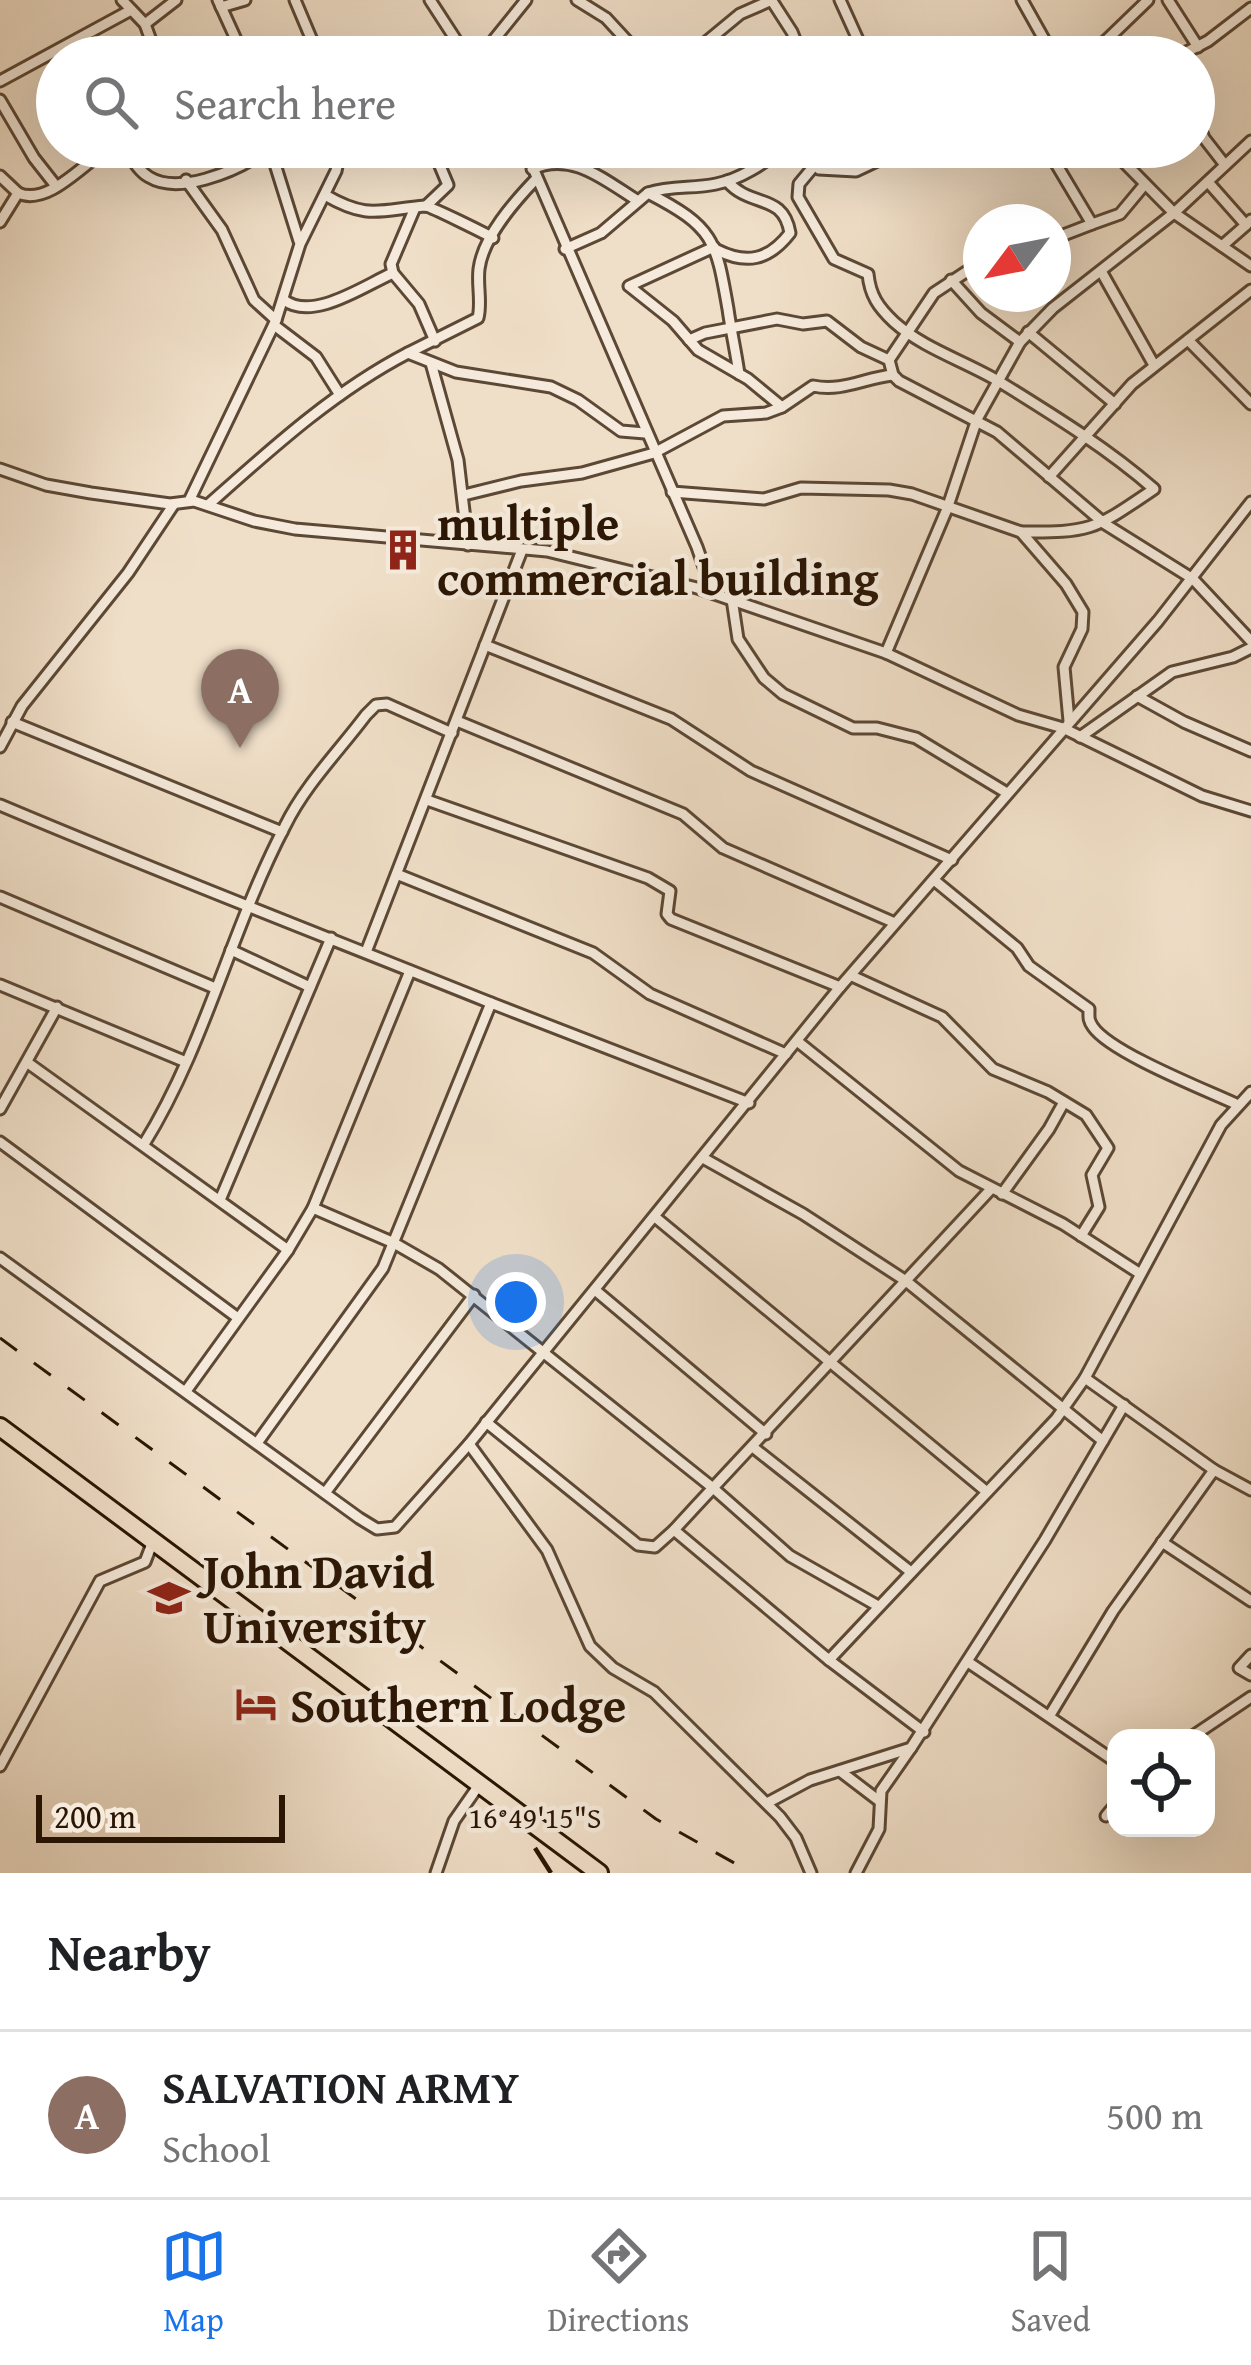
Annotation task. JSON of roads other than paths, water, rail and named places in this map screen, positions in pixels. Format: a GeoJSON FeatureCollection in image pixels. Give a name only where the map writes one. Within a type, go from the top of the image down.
{"type":"FeatureCollection","features":[{"type":"Feature","properties":{"kind":"highway"},"geometry":{"type":"LineString","coordinates":[[0,1427],[599,1873]]}},
{"type":"Feature","properties":{"kind":"street"},"geometry":{"type":"LineString","coordinates":[[122,0],[145,24],[149,36]]}},
{"type":"Feature","properties":{"kind":"street"},"geometry":{"type":"LineString","coordinates":[[145,24],[176,0]]}},
{"type":"Feature","properties":{"kind":"street"},"geometry":{"type":"LineString","coordinates":[[235,36],[220,3],[244,0]]}},
{"type":"Feature","properties":{"kind":"street"},"geometry":{"type":"LineString","coordinates":[[295,0],[310,36]]}},
{"type":"Feature","properties":{"kind":"street"},"geometry":{"type":"LineString","coordinates":[[430,0],[453,36]]}},
{"type":"Feature","properties":{"kind":"street"},"geometry":{"type":"LineString","coordinates":[[497,36],[526,0]]}},
{"type":"Feature","properties":{"kind":"street"},"geometry":{"type":"LineString","coordinates":[[577,0],[606,18],[623,36]]}},
{"type":"Feature","properties":{"kind":"street"},"geometry":{"type":"LineString","coordinates":[[713,36],[740,14],[772,0],[794,36]]}},
{"type":"Feature","properties":{"kind":"street"},"geometry":{"type":"LineString","coordinates":[[840,0],[856,36]]}},
{"type":"Feature","properties":{"kind":"street"},"geometry":{"type":"LineString","coordinates":[[1022,0],[1042,36]]}},
{"type":"Feature","properties":{"kind":"street"},"geometry":{"type":"LineString","coordinates":[[1108,36],[1148,0]]}},
{"type":"Feature","properties":{"kind":"street"},"geometry":{"type":"LineString","coordinates":[[1168,0],[1191,36]]}},
{"type":"Feature","properties":{"kind":"street"},"geometry":{"type":"LineString","coordinates":[[1213,36],[1251,8]]}},
{"type":"Feature","properties":{"kind":"street"},"geometry":{"type":"LineString","coordinates":[[86,36],[131,10]]}},
{"type":"Feature","properties":{"kind":"street"},"geometry":{"type":"LineString","coordinates":[[0,81],[36,63]]}},
{"type":"Feature","properties":{"kind":"street"},"geometry":{"type":"LineString","coordinates":[[0,100],[36,161]]}},
{"type":"Feature","properties":{"kind":"street"},"geometry":{"type":"LineString","coordinates":[[886,653],[947,509],[977,418],[1020,342],[1174,213],[1251,141]]}},
{"type":"Feature","properties":{"kind":"street"},"geometry":{"type":"LineString","coordinates":[[1215,152],[1226,165]]}},
{"type":"Feature","properties":{"kind":"street"},"geometry":{"type":"LineString","coordinates":[[42,168],[56,186]]}},
{"type":"Feature","properties":{"kind":"street"},"geometry":{"type":"LineString","coordinates":[[0,176],[18,193],[32,197],[81,168]]}},
{"type":"Feature","properties":{"kind":"street"},"geometry":{"type":"LineString","coordinates":[[142,168],[150,178],[186,181],[218,178],[231,168]]}},
{"type":"Feature","properties":{"kind":"street"},"geometry":{"type":"LineString","coordinates":[[276,168],[300,244]]}},
{"type":"Feature","properties":{"kind":"street"},"geometry":{"type":"LineString","coordinates":[[189,501],[275,322],[300,244],[334,168]]}},
{"type":"Feature","properties":{"kind":"street"},"geometry":{"type":"LineString","coordinates":[[325,195],[352,212],[414,210],[426,206],[448,185],[441,168]]}},
{"type":"Feature","properties":{"kind":"street"},"geometry":{"type":"LineString","coordinates":[[532,168],[713,592]]}},
{"type":"Feature","properties":{"kind":"street"},"geometry":{"type":"LineString","coordinates":[[208,505],[340,395],[408,353],[474,322],[480,314],[479,265],[534,174],[546,168]]}},
{"type":"Feature","properties":{"kind":"street"},"geometry":{"type":"LineString","coordinates":[[581,168],[638,201]]}},
{"type":"Feature","properties":{"kind":"street"},"geometry":{"type":"LineString","coordinates":[[565,249],[611,226],[648,193],[727,181],[750,168]]}},
{"type":"Feature","properties":{"kind":"street"},"geometry":{"type":"LineString","coordinates":[[672,492],[764,499],[801,488],[890,490],[1021,532],[1060,533],[1105,524],[1154,489],[1087,437],[907,333],[876,303],[868,274],[834,260],[814,227],[796,191],[813,168]]}},
{"type":"Feature","properties":{"kind":"street"},"geometry":{"type":"LineString","coordinates":[[831,168],[862,168]]}},
{"type":"Feature","properties":{"kind":"street"},"geometry":{"type":"LineString","coordinates":[[1059,168],[1092,224]]}},
{"type":"Feature","properties":{"kind":"street"},"geometry":{"type":"LineString","coordinates":[[1129,168],[1174,213],[1251,266]]}},
{"type":"Feature","properties":{"kind":"street"},"geometry":{"type":"LineString","coordinates":[[186,181],[222,230],[254,300],[316,357],[340,395]]}},
{"type":"Feature","properties":{"kind":"street"},"geometry":{"type":"LineString","coordinates":[[648,193],[690,217],[716,248],[732,258],[768,256],[790,233],[785,216],[774,203],[748,199],[727,181]]}},
{"type":"Feature","properties":{"kind":"street"},"geometry":{"type":"LineString","coordinates":[[1208,182],[1248,222],[1222,246]]}},
{"type":"Feature","properties":{"kind":"street"},"geometry":{"type":"LineString","coordinates":[[1071,232],[1120,214],[1145,184]]}},
{"type":"Feature","properties":{"kind":"street"},"geometry":{"type":"LineString","coordinates":[[0,222],[18,193]]}},
{"type":"Feature","properties":{"kind":"street"},"geometry":{"type":"LineString","coordinates":[[426,206],[493,238]]}},
{"type":"Feature","properties":{"kind":"street"},"geometry":{"type":"LineString","coordinates":[[414,210],[392,254],[393,272],[412,293],[435,341]]}},
{"type":"Feature","properties":{"kind":"street"},"geometry":{"type":"LineString","coordinates":[[716,248],[739,374]]}},
{"type":"Feature","properties":{"kind":"street"},"geometry":{"type":"LineString","coordinates":[[716,248],[629,286],[663,311],[711,359],[782,407]]}},
{"type":"Feature","properties":{"kind":"street"},"geometry":{"type":"LineString","coordinates":[[284,300],[298,308],[321,304],[393,272]]}},
{"type":"Feature","properties":{"kind":"street"},"geometry":{"type":"LineString","coordinates":[[1101,272],[1154,365]]}},
{"type":"Feature","properties":{"kind":"street"},"geometry":{"type":"LineString","coordinates":[[893,375],[889,360],[924,303],[963,273]]}},
{"type":"Feature","properties":{"kind":"street"},"geometry":{"type":"LineString","coordinates":[[951,280],[981,313],[1020,342]]}},
{"type":"Feature","properties":{"kind":"street"},"geometry":{"type":"LineString","coordinates":[[1049,478],[1154,365],[1251,290]]}},
{"type":"Feature","properties":{"kind":"street"},"geometry":{"type":"LineString","coordinates":[[689,340],[777,320],[803,324],[823,320],[889,360]]}},
{"type":"Feature","properties":{"kind":"street"},"geometry":{"type":"LineString","coordinates":[[1028,332],[1115,404]]}},
{"type":"Feature","properties":{"kind":"street"},"geometry":{"type":"LineString","coordinates":[[1188,340],[1251,404]]}},
{"type":"Feature","properties":{"kind":"street"},"geometry":{"type":"LineString","coordinates":[[408,353],[455,372],[551,387],[578,400],[610,426],[645,433]]}},
{"type":"Feature","properties":{"kind":"street"},"geometry":{"type":"LineString","coordinates":[[431,362],[464,495],[468,545]]}},
{"type":"Feature","properties":{"kind":"street"},"geometry":{"type":"LineString","coordinates":[[464,495],[582,473],[654,453],[723,416],[782,407],[813,386],[836,390],[893,375],[977,418],[1105,524],[1193,579],[1251,644],[1234,657],[1172,672],[1080,736]]}},
{"type":"Feature","properties":{"kind":"street"},"geometry":{"type":"LineString","coordinates":[[0,469],[63,488],[174,504],[189,501],[295,529],[576,556],[713,592],[886,653],[1018,715],[1066,724],[1150,774],[1250,809]]}},
{"type":"Feature","properties":{"kind":"street"},"geometry":{"type":"LineString","coordinates":[[0,1258],[370,1525],[389,1529],[469,1444],[840,988],[1193,579],[1251,502]]}},
{"type":"Feature","properties":{"kind":"street"},"geometry":{"type":"LineString","coordinates":[[0,747],[6,729],[128,573],[174,504]]}},
{"type":"Feature","properties":{"kind":"street"},"geometry":{"type":"LineString","coordinates":[[1021,532],[1066,584],[1083,612],[1082,629],[1064,667],[1066,724]]}},
{"type":"Feature","properties":{"kind":"street"},"geometry":{"type":"LineString","coordinates":[[367,952],[522,550]]}},
{"type":"Feature","properties":{"kind":"street"},"geometry":{"type":"LineString","coordinates":[[732,599],[738,639],[764,678],[783,694],[853,728],[877,728],[916,738],[1007,793]]}},
{"type":"Feature","properties":{"kind":"street"},"geometry":{"type":"LineString","coordinates":[[485,645],[671,719],[751,771],[952,860]]}},
{"type":"Feature","properties":{"kind":"street"},"geometry":{"type":"LineString","coordinates":[[1137,696],[1251,751]]}},
{"type":"Feature","properties":{"kind":"street"},"geometry":{"type":"LineString","coordinates":[[144,1144],[168,1105],[282,832],[297,804],[373,707],[387,704],[454,727],[683,814],[723,848],[895,923]]}},
{"type":"Feature","properties":{"kind":"street"},"geometry":{"type":"LineString","coordinates":[[6,729],[282,832]]}},
{"type":"Feature","properties":{"kind":"street"},"geometry":{"type":"LineString","coordinates":[[427,800],[659,883],[670,890],[667,914],[671,919],[840,988]]}},
{"type":"Feature","properties":{"kind":"street"},"geometry":{"type":"LineString","coordinates":[[0,806],[248,909],[749,1103]]}},
{"type":"Feature","properties":{"kind":"street"},"geometry":{"type":"LineString","coordinates":[[399,875],[593,953],[650,994],[786,1054]]}},
{"type":"Feature","properties":{"kind":"street"},"geometry":{"type":"LineString","coordinates":[[934,880],[1017,948],[1029,966],[1089,1009],[1098,1033],[1238,1105]]}},
{"type":"Feature","properties":{"kind":"street"},"geometry":{"type":"LineString","coordinates":[[0,897],[215,988]]}},
{"type":"Feature","properties":{"kind":"street"},"geometry":{"type":"LineString","coordinates":[[220,1200],[331,938]]}},
{"type":"Feature","properties":{"kind":"street"},"geometry":{"type":"LineString","coordinates":[[231,950],[310,987]]}},
{"type":"Feature","properties":{"kind":"street"},"geometry":{"type":"LineString","coordinates":[[186,1390],[313,1208],[410,970]]}},
{"type":"Feature","properties":{"kind":"street"},"geometry":{"type":"LineString","coordinates":[[852,976],[942,1017],[993,1069],[1064,1102],[1095,1124],[1108,1148],[1092,1175],[1099,1207],[1082,1236]]}},
{"type":"Feature","properties":{"kind":"street"},"geometry":{"type":"LineString","coordinates":[[0,985],[186,1062]]}},
{"type":"Feature","properties":{"kind":"street"},"geometry":{"type":"LineString","coordinates":[[257,1443],[374,1284],[490,1003]]}},
{"type":"Feature","properties":{"kind":"street"},"geometry":{"type":"LineString","coordinates":[[0,1109],[57,1006]]}},
{"type":"Feature","properties":{"kind":"street"},"geometry":{"type":"LineString","coordinates":[[797,1041],[959,1171],[1082,1236],[1139,1273]]}},
{"type":"Feature","properties":{"kind":"street"},"geometry":{"type":"LineString","coordinates":[[28,1063],[288,1250]]}},
{"type":"Feature","properties":{"kind":"street"},"geometry":{"type":"LineString","coordinates":[[829,1660],[1064,1408],[1085,1378],[1221,1125],[1251,1092]]}},
{"type":"Feature","properties":{"kind":"street"},"geometry":{"type":"LineString","coordinates":[[487,1422],[638,1545],[655,1547],[754,1448],[906,1281],[997,1192],[1049,1129],[1064,1102]]}},
{"type":"Feature","properties":{"kind":"street"},"geometry":{"type":"LineString","coordinates":[[0,1142],[238,1318]]}},
{"type":"Feature","properties":{"kind":"street"},"geometry":{"type":"LineString","coordinates":[[703,1158],[803,1214],[906,1281],[1103,1441]]}},
{"type":"Feature","properties":{"kind":"street"},"geometry":{"type":"LineString","coordinates":[[313,1208],[394,1243],[474,1295],[799,1563],[878,1606]]}},
{"type":"Feature","properties":{"kind":"street"},"geometry":{"type":"LineString","coordinates":[[655,1217],[987,1492]]}},
{"type":"Feature","properties":{"kind":"street"},"geometry":{"type":"LineString","coordinates":[[596,1290],[766,1433]]}},
{"type":"Feature","properties":{"kind":"street"},"geometry":{"type":"LineString","coordinates":[[326,1493],[474,1295]]}},
{"type":"Feature","properties":{"kind":"street"},"geometry":{"type":"LineString","coordinates":[[1085,1378],[1214,1470],[1250,1486]]}},
{"type":"Feature","properties":{"kind":"street"},"geometry":{"type":"LineString","coordinates":[[856,1873],[880,1829],[878,1800],[1124,1405]]}},
{"type":"Feature","properties":{"kind":"street"},"geometry":{"type":"LineString","coordinates":[[469,1444],[547,1550],[590,1646],[613,1668],[654,1693],[767,1803],[794,1834],[811,1873]]}},
{"type":"Feature","properties":{"kind":"street"},"geometry":{"type":"LineString","coordinates":[[754,1448],[911,1572]]}},
{"type":"Feature","properties":{"kind":"street"},"geometry":{"type":"LineString","coordinates":[[1050,1715],[1113,1611],[1214,1470]]}},
{"type":"Feature","properties":{"kind":"street"},"geometry":{"type":"LineString","coordinates":[[674,1530],[829,1660],[924,1732]]}},
{"type":"Feature","properties":{"kind":"street"},"geometry":{"type":"LineString","coordinates":[[0,1766],[100,1580],[145,1562],[154,1539]]}},
{"type":"Feature","properties":{"kind":"street"},"geometry":{"type":"LineString","coordinates":[[1162,1542],[1251,1600]]}},
{"type":"Feature","properties":{"kind":"street"},"geometry":{"type":"LineString","coordinates":[[1251,1655],[1239,1668],[1251,1675]]}},
{"type":"Feature","properties":{"kind":"street"},"geometry":{"type":"LineString","coordinates":[[968,1662],[1107,1756]]}},
{"type":"Feature","properties":{"kind":"street"},"geometry":{"type":"LineString","coordinates":[[1203,1729],[1251,1697]]}},
{"type":"Feature","properties":{"kind":"street"},"geometry":{"type":"LineString","coordinates":[[767,1803],[810,1780],[911,1748]]}},
{"type":"Feature","properties":{"kind":"street"},"geometry":{"type":"LineString","coordinates":[[840,1771],[878,1800]]}},
{"type":"Feature","properties":{"kind":"street"},"geometry":{"type":"LineString","coordinates":[[436,1873],[454,1821],[479,1785]]}},
{"type":"Feature","properties":{"kind":"railway"},"geometry":{"type":"LineString","coordinates":[[0,1338],[656,1819],[752,1873]]}},
{"type":"Feature","properties":{"kind":"place","name":"multiple commercial building"},"geometry":{"type":"Point","coordinates":[403,550]}},
{"type":"Feature","properties":{"kind":"place","name":"SALVATION ARMY"},"geometry":{"type":"Point","coordinates":[240,748]}},
{"type":"Feature","properties":{"kind":"place","name":"John David University"},"geometry":{"type":"Point","coordinates":[169,1598]}},
{"type":"Feature","properties":{"kind":"place","name":"Southern Lodge"},"geometry":{"type":"Point","coordinates":[256,1704]}}]}
